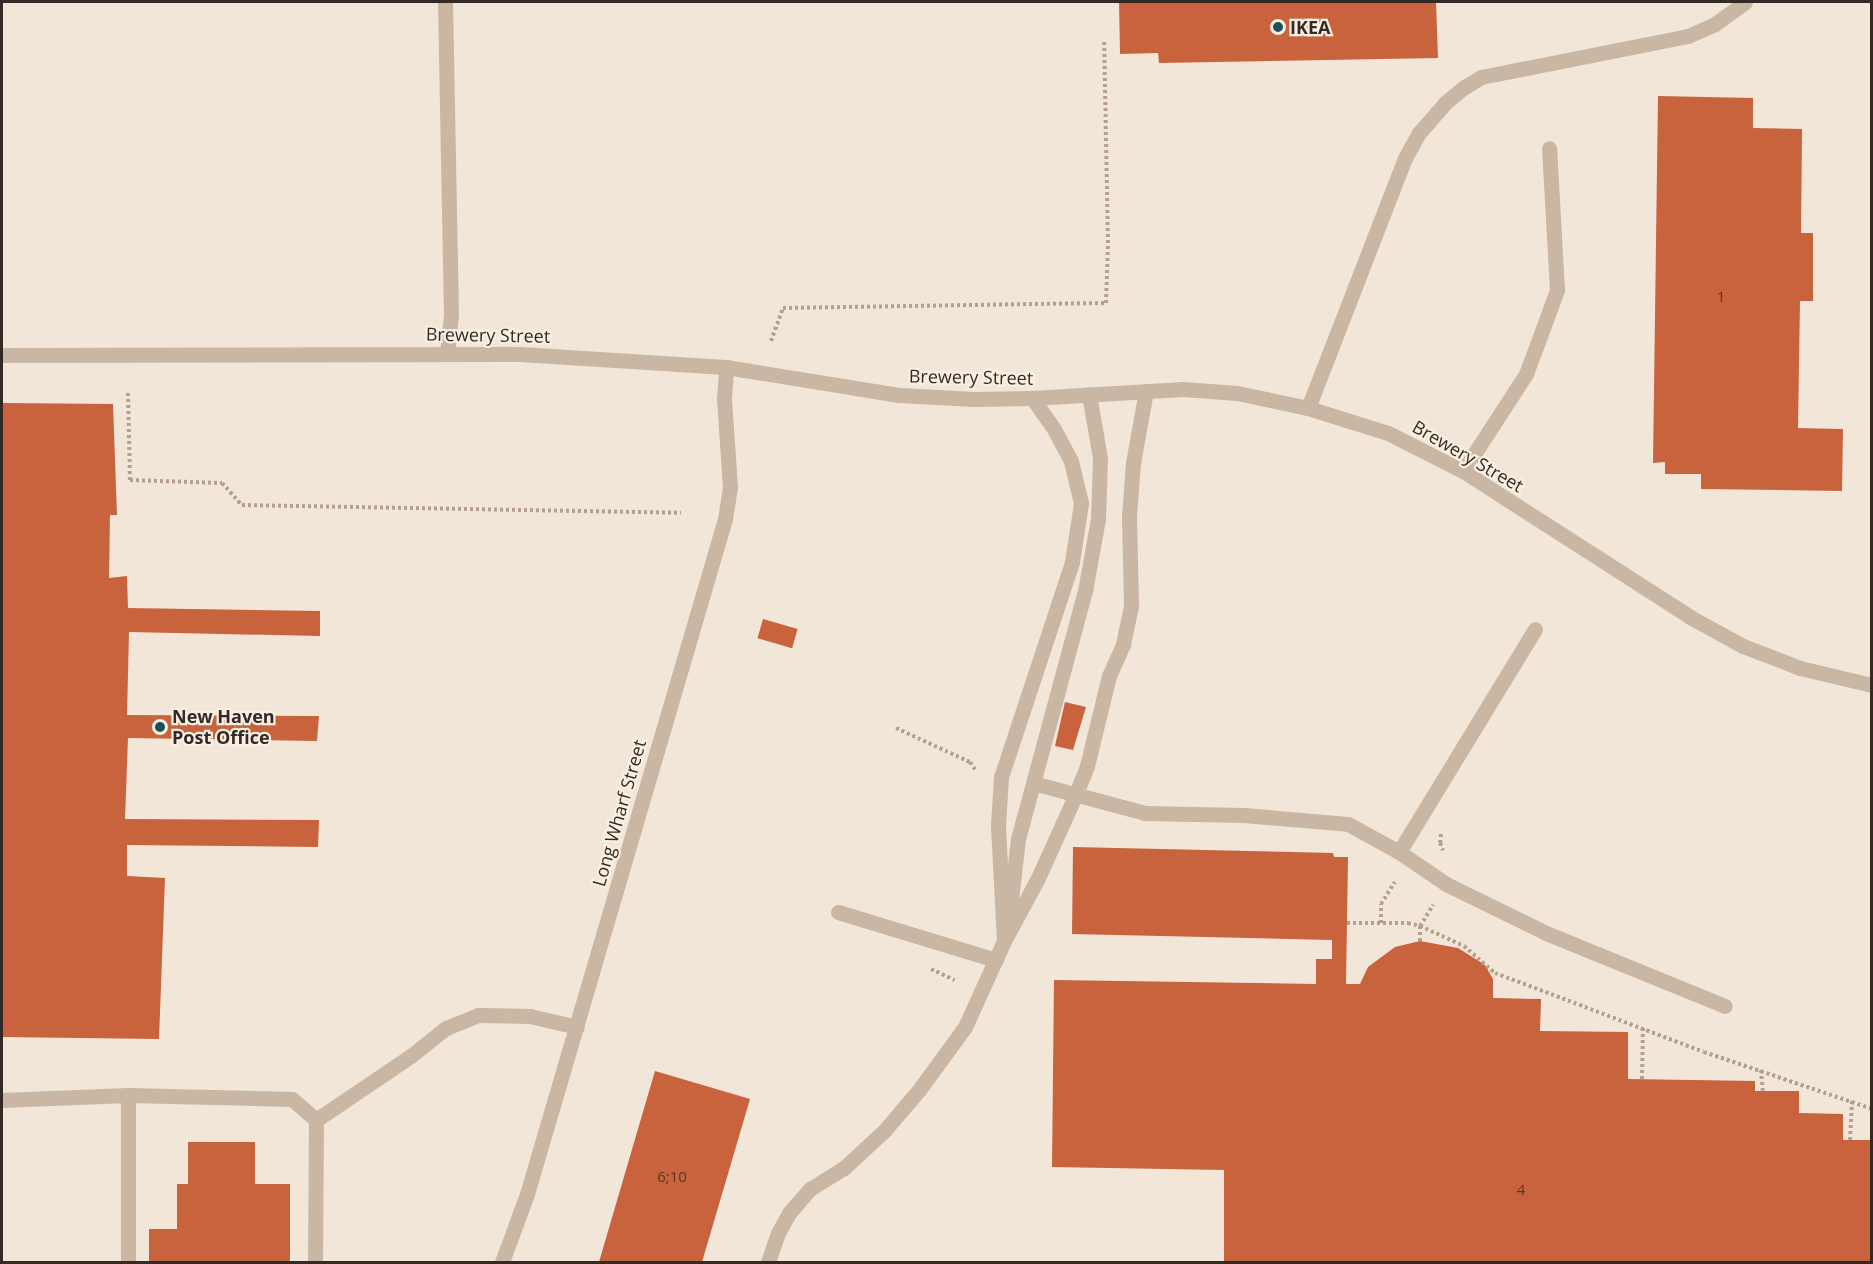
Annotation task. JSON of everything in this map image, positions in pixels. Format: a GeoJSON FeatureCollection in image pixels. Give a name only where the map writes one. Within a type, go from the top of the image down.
{"type":"FeatureCollection","features":[{"type":"Feature","properties":{"kind":"street"},"geometry":{"type":"LineString","coordinates":[[445,2],[451,315],[447,353]]}},
{"type":"Feature","properties":{"kind":"street"},"geometry":{"type":"LineString","coordinates":[[1308,408],[1406,158],[1419,133],[1445,103],[1481,77],[1688,36],[1715,24],[1745,2]]}},
{"type":"Feature","properties":{"kind":"street"},"geometry":{"type":"LineString","coordinates":[[1463,471],[1526,374],[1557,290],[1549,148]]}},
{"type":"Feature","properties":{"kind":"street","name":"Brewery Street"},"geometry":{"type":"LineString","coordinates":[[2,355],[171,357],[447,353],[586,356],[726,366],[898,395],[974,399],[1182,389],[1237,393],[1308,408],[1388,433],[1463,471],[1690,617],[1743,646],[1800,668],[1872,685]]}},
{"type":"Feature","properties":{"kind":"street","name":"Long Wharf Street"},"geometry":{"type":"LineString","coordinates":[[502,1263],[527,1194],[725,519],[730,487],[724,399],[726,366]]}},
{"type":"Feature","properties":{"kind":"street"},"geometry":{"type":"LineString","coordinates":[[768,1263],[784,1223],[810,1189],[844,1168],[884,1131],[920,1089],[965,1027],[1004,941],[1038,878],[1075,796],[1087,766],[1109,676],[1123,644],[1131,605],[1129,516],[1133,463],[1146,391]]}},
{"type":"Feature","properties":{"kind":"street"},"geometry":{"type":"LineString","coordinates":[[1004,941],[1018,839],[1085,591],[1098,519],[1100,458],[1089,394]]}},
{"type":"Feature","properties":{"kind":"street"},"geometry":{"type":"LineString","coordinates":[[1004,941],[998,825],[1001,777],[1072,562],[1081,502],[1071,461],[1054,429],[1032,398]]}},
{"type":"Feature","properties":{"kind":"street"},"geometry":{"type":"LineString","coordinates":[[1399,852],[1535,629]]}},
{"type":"Feature","properties":{"kind":"street"},"geometry":{"type":"LineString","coordinates":[[1033,783],[1145,813],[1244,815],[1348,824],[1399,852],[1446,884],[1546,933],[1725,1006]]}},
{"type":"Feature","properties":{"kind":"street"},"geometry":{"type":"LineString","coordinates":[[838,912],[996,960]]}},
{"type":"Feature","properties":{"kind":"street"},"geometry":{"type":"LineString","coordinates":[[316,1120],[412,1055],[446,1028],[478,1015],[530,1016],[577,1027]]}},
{"type":"Feature","properties":{"kind":"street"},"geometry":{"type":"LineString","coordinates":[[128,1095],[128,1263]]}},
{"type":"Feature","properties":{"kind":"street"},"geometry":{"type":"LineString","coordinates":[[2,1100],[128,1095],[292,1099],[316,1120],[315,1263]]}},
{"type":"Feature","properties":{"kind":"path"},"geometry":{"type":"LineString","coordinates":[[771,341],[783,308],[1106,303],[1108,232],[1104,39]]}},
{"type":"Feature","properties":{"kind":"path"},"geometry":{"type":"LineString","coordinates":[[128,393],[130,480],[222,483],[242,505],[681,513]]}},
{"type":"Feature","properties":{"kind":"path"},"geometry":{"type":"LineString","coordinates":[[896,728],[970,762],[982,780]]}},
{"type":"Feature","properties":{"kind":"path"},"geometry":{"type":"LineString","coordinates":[[1441,830],[1440,843],[1444,853]]}},
{"type":"Feature","properties":{"kind":"path"},"geometry":{"type":"LineString","coordinates":[[1381,923],[1381,904],[1393,881],[1405,887]]}},
{"type":"Feature","properties":{"kind":"path"},"geometry":{"type":"LineString","coordinates":[[1424,899],[1440,909]]}},
{"type":"Feature","properties":{"kind":"path"},"geometry":{"type":"LineString","coordinates":[[1420,941],[1420,926],[1434,904]]}},
{"type":"Feature","properties":{"kind":"path"},"geometry":{"type":"LineString","coordinates":[[1347,923],[1420,926],[1464,946],[1495,973],[1643,1027],[1704,1052],[1872,1109]]}},
{"type":"Feature","properties":{"kind":"path"},"geometry":{"type":"LineString","coordinates":[[1642,1079],[1643,1027]]}},
{"type":"Feature","properties":{"kind":"path"},"geometry":{"type":"LineString","coordinates":[[1761,1070],[1763,1091]]}},
{"type":"Feature","properties":{"kind":"path"},"geometry":{"type":"LineString","coordinates":[[1850,1140],[1852,1101]]}},
{"type":"Feature","properties":{"kind":"building","name":"IKEA"},"geometry":{"type":"Polygon","coordinates":[[[1119,2],[1436,2],[1438,58],[1159,63],[1158,53],[1120,54],[1119,2]]]}},
{"type":"Feature","properties":{"kind":"building"},"geometry":{"type":"Polygon","coordinates":[[[1658,96],[1753,98],[1753,128],[1802,129],[1801,233],[1813,233],[1813,301],[1800,301],[1798,428],[1843,429],[1842,491],[1701,489],[1701,474],[1665,474],[1665,462],[1653,463],[1658,96]]]}},
{"type":"Feature","properties":{"kind":"building","name":"New Haven Post Office"},"geometry":{"type":"Polygon","coordinates":[[[2,403],[113,404],[117,515],[110,515],[109,578],[127,576],[128,608],[320,611],[320,636],[129,632],[127,715],[319,716],[317,741],[128,738],[125,819],[319,820],[318,847],[127,845],[127,876],[165,878],[159,1039],[2,1037],[2,403]]]}},
{"type":"Feature","properties":{"kind":"building"},"geometry":{"type":"Polygon","coordinates":[[[763,619],[798,629],[792,648],[757,638],[763,619]]]}},
{"type":"Feature","properties":{"kind":"building"},"geometry":{"type":"Polygon","coordinates":[[[1065,702],[1086,707],[1073,750],[1055,746],[1065,702]]]}},
{"type":"Feature","properties":{"kind":"building"},"geometry":{"type":"Polygon","coordinates":[[[1073,847],[1333,853],[1334,857],[1348,857],[1346,984],[1360,984],[1368,967],[1395,947],[1420,941],[1458,948],[1485,965],[1493,979],[1493,998],[1541,999],[1540,1031],[1628,1032],[1628,1079],[1755,1081],[1755,1091],[1799,1091],[1799,1113],[1843,1114],[1843,1140],[1872,1140],[1872,1262],[1224,1262],[1224,1170],[1052,1167],[1054,980],[1316,984],[1316,959],[1332,959],[1332,940],[1072,934],[1073,847]]]}},
{"type":"Feature","properties":{"kind":"building"},"geometry":{"type":"Polygon","coordinates":[[[655,1071],[750,1099],[702,1262],[599,1262],[655,1071]]]}},
{"type":"Feature","properties":{"kind":"building"},"geometry":{"type":"Polygon","coordinates":[[[188,1142],[255,1142],[255,1184],[290,1184],[290,1262],[149,1262],[149,1229],[177,1229],[177,1184],[188,1184],[188,1142]]]}},
{"type":"Feature","properties":{"kind":"place","name":"IKEA"},"geometry":{"type":"Point","coordinates":[1278,27]}},
{"type":"Feature","properties":{"kind":"place","name":"New Haven Post Office"},"geometry":{"type":"Point","coordinates":[160,727]}}]}
